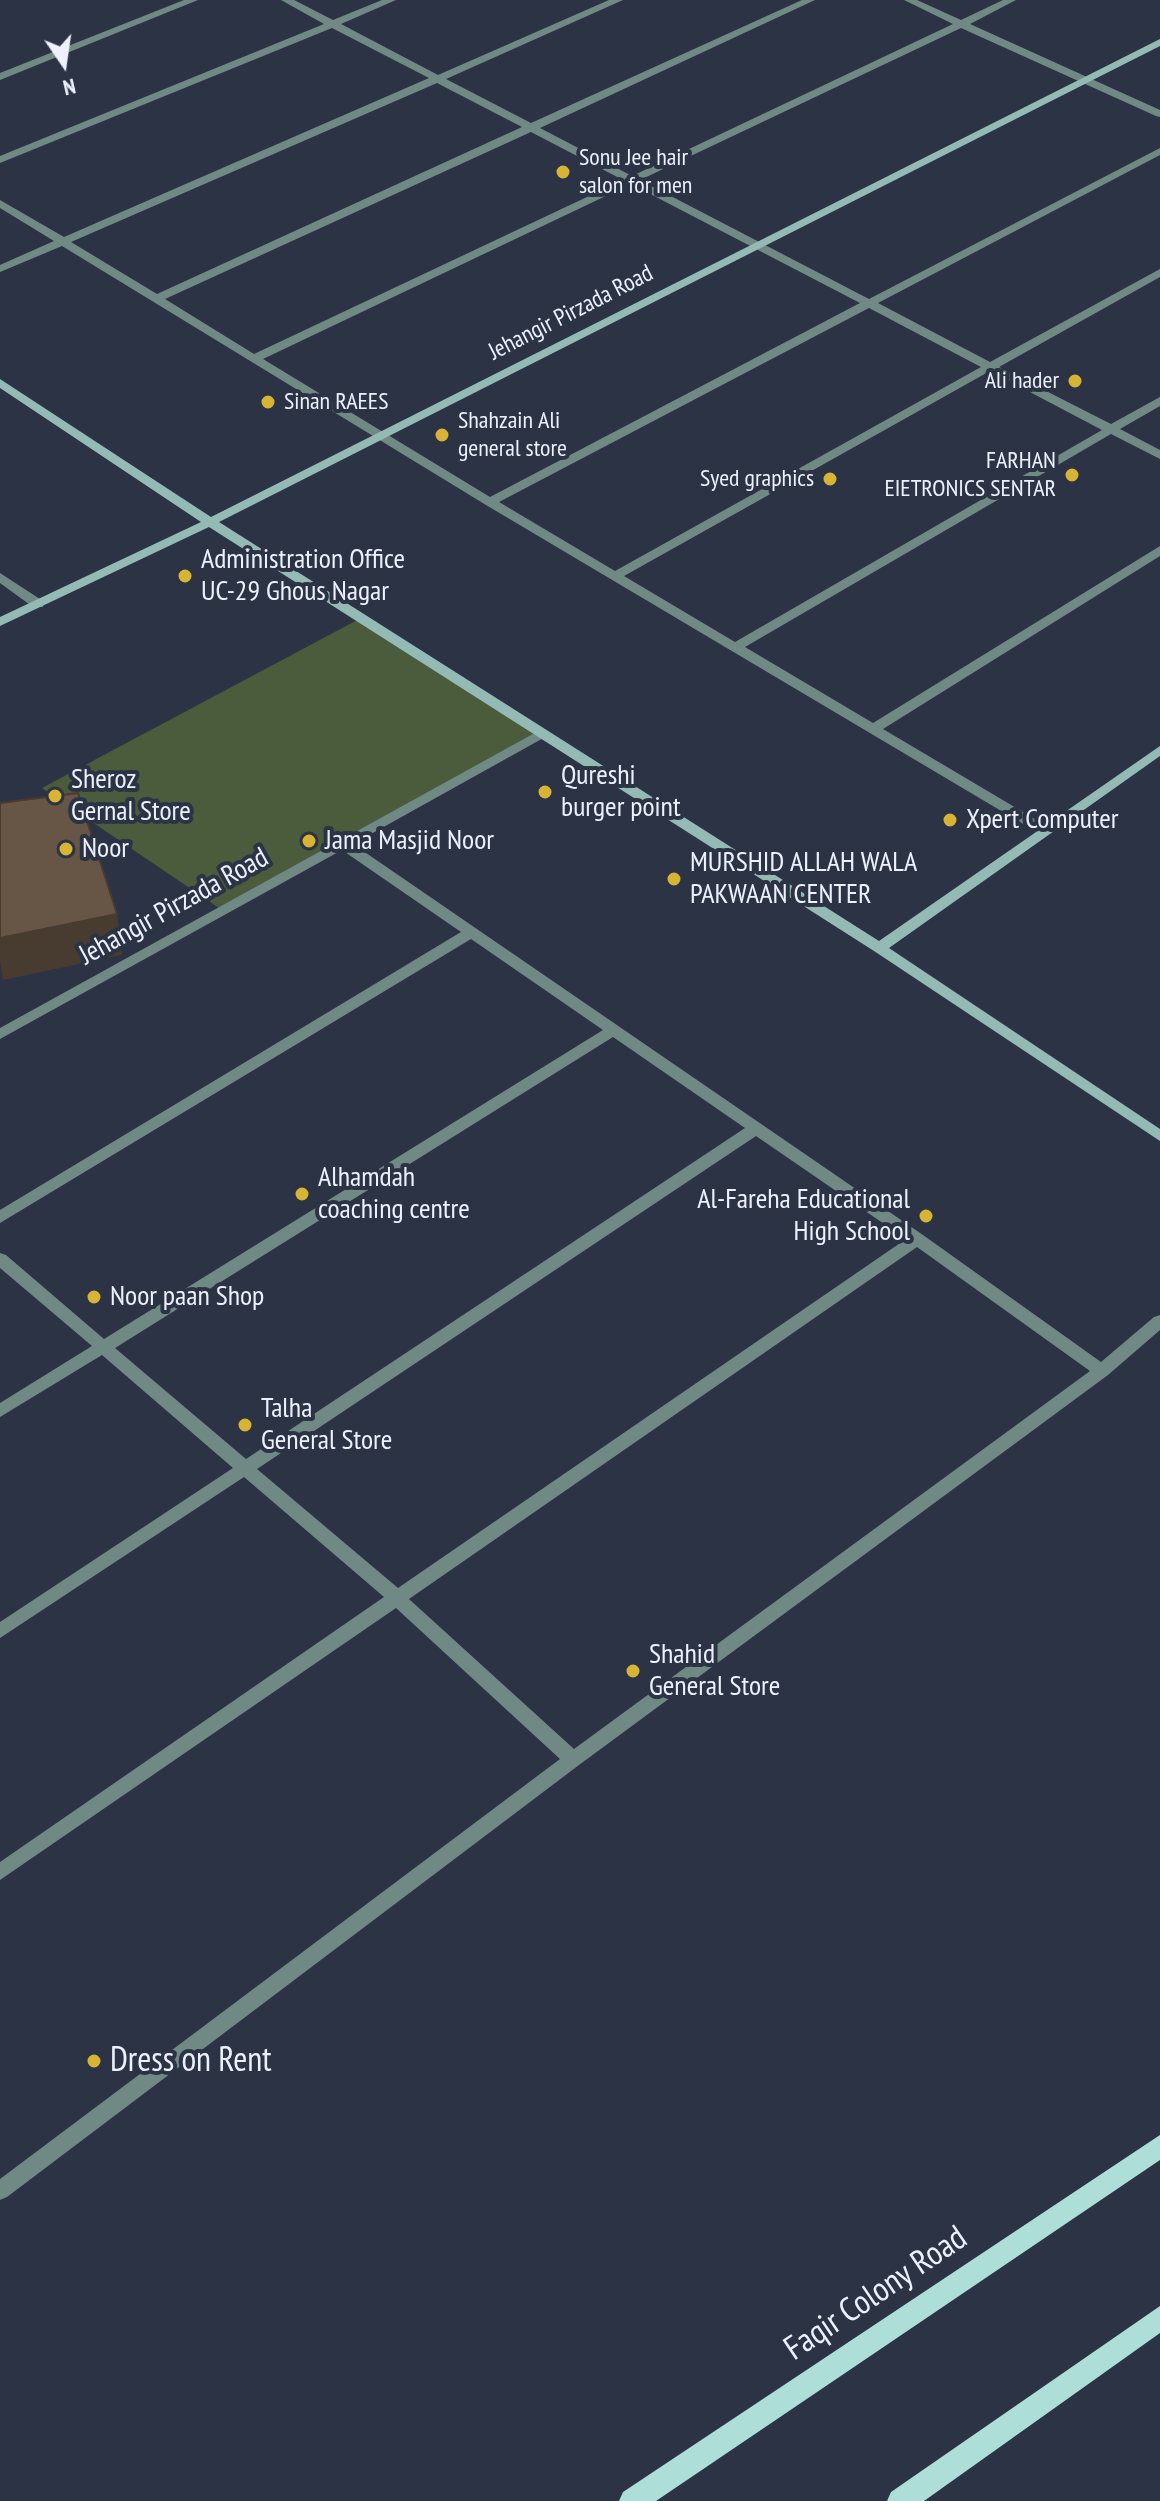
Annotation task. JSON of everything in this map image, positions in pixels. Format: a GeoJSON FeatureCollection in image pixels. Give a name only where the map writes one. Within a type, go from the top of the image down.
{"type":"FeatureCollection","features":[{"type":"Feature","properties":{"kind":"main road","name":"Faqir Colony Road"},"geometry":{"type":"LineString","coordinates":[[633,2501],[1160,2146]]}},
{"type":"Feature","properties":{"kind":"main road"},"geometry":{"type":"LineString","coordinates":[[901,2501],[1160,2318]]}},
{"type":"Feature","properties":{"kind":"street"},"geometry":{"type":"LineString","coordinates":[[0,77],[193,0]]}},
{"type":"Feature","properties":{"kind":"street"},"geometry":{"type":"LineString","coordinates":[[286,0],[1160,455]]}},
{"type":"Feature","properties":{"kind":"street"},"geometry":{"type":"LineString","coordinates":[[0,160],[391,0]]}},
{"type":"Feature","properties":{"kind":"street"},"geometry":{"type":"LineString","coordinates":[[0,269],[618,0]]}},
{"type":"Feature","properties":{"kind":"street"},"geometry":{"type":"LineString","coordinates":[[156,299],[810,0]]}},
{"type":"Feature","properties":{"kind":"street"},"geometry":{"type":"LineString","coordinates":[[909,0],[1160,114]]}},
{"type":"Feature","properties":{"kind":"street"},"geometry":{"type":"LineString","coordinates":[[254,359],[1011,0]]}},
{"type":"Feature","properties":{"kind":"street","name":"Jehangir Pirzada Road"},"geometry":{"type":"LineString","coordinates":[[0,622],[210,522],[1160,42]]}},
{"type":"Feature","properties":{"kind":"street"},"geometry":{"type":"LineString","coordinates":[[490,502],[1160,151]]}},
{"type":"Feature","properties":{"kind":"street"},"geometry":{"type":"LineString","coordinates":[[0,203],[379,436],[1045,831]]}},
{"type":"Feature","properties":{"kind":"street"},"geometry":{"type":"LineString","coordinates":[[615,576],[1160,272]]}},
{"type":"Feature","properties":{"kind":"street"},"geometry":{"type":"LineString","coordinates":[[0,383],[210,522],[879,948],[1160,1136]]}},
{"type":"Feature","properties":{"kind":"street"},"geometry":{"type":"LineString","coordinates":[[736,647],[1160,401]]}},
{"type":"Feature","properties":{"kind":"street"},"geometry":{"type":"LineString","coordinates":[[873,729],[1160,550]]}},
{"type":"Feature","properties":{"kind":"street"},"geometry":{"type":"LineString","coordinates":[[0,577],[38,604]]}},
{"type":"Feature","properties":{"kind":"street","name":"Jehangir Pirzada Road"},"geometry":{"type":"LineString","coordinates":[[0,1034],[542,733]]}},
{"type":"Feature","properties":{"kind":"street"},"geometry":{"type":"LineString","coordinates":[[879,948],[1160,750]]}},
{"type":"Feature","properties":{"kind":"street"},"geometry":{"type":"LineString","coordinates":[[343,844],[917,1239],[1102,1371]]}},
{"type":"Feature","properties":{"kind":"street"},"geometry":{"type":"LineString","coordinates":[[0,1217],[472,932]]}},
{"type":"Feature","properties":{"kind":"street"},"geometry":{"type":"LineString","coordinates":[[0,1411],[614,1030]]}},
{"type":"Feature","properties":{"kind":"street"},"geometry":{"type":"LineString","coordinates":[[0,1631],[756,1128]]}},
{"type":"Feature","properties":{"kind":"street"},"geometry":{"type":"LineString","coordinates":[[0,1872],[917,1239]]}},
{"type":"Feature","properties":{"kind":"street"},"geometry":{"type":"LineString","coordinates":[[0,1259],[397,1598],[573,1760]]}},
{"type":"Feature","properties":{"kind":"street"},"geometry":{"type":"LineString","coordinates":[[0,2191],[573,1760],[1102,1371],[1160,1321]]}},
{"type":"Feature","properties":{"kind":"green space"},"geometry":{"type":"Polygon","coordinates":[[[361,618],[542,733],[222,910],[42,788],[361,618]]]}},
{"type":"Feature","properties":{"kind":"building"},"geometry":{"type":"Polygon","coordinates":[[[78,793],[117,914],[0,938],[0,803],[78,793]]]}},
{"type":"Feature","properties":{"kind":"place","name":"Sonu Jee hair salon for men"},"geometry":{"type":"Point","coordinates":[563,172]}},
{"type":"Feature","properties":{"kind":"place","name":"Ali hader"},"geometry":{"type":"Point","coordinates":[1075,381]}},
{"type":"Feature","properties":{"kind":"place","name":"Sinan RAEES"},"geometry":{"type":"Point","coordinates":[268,402]}},
{"type":"Feature","properties":{"kind":"place","name":"Shahzain Ali general store"},"geometry":{"type":"Point","coordinates":[442,435]}},
{"type":"Feature","properties":{"kind":"place","name":"FARHAN EIETRONICS SENTAR"},"geometry":{"type":"Point","coordinates":[1072,475]}},
{"type":"Feature","properties":{"kind":"place","name":"Syed graphics"},"geometry":{"type":"Point","coordinates":[830,479]}},
{"type":"Feature","properties":{"kind":"place","name":"Administration Office UC-29 Ghous Nagar"},"geometry":{"type":"Point","coordinates":[185,576]}},
{"type":"Feature","properties":{"kind":"place","name":"Qureshi burger point"},"geometry":{"type":"Point","coordinates":[545,792]}},
{"type":"Feature","properties":{"kind":"place","name":"Sheroz Gernal Store"},"geometry":{"type":"Point","coordinates":[55,796]}},
{"type":"Feature","properties":{"kind":"place","name":"Xpert Computer"},"geometry":{"type":"Point","coordinates":[950,820]}},
{"type":"Feature","properties":{"kind":"place","name":"Jama Masjid Noor"},"geometry":{"type":"Point","coordinates":[309,841]}},
{"type":"Feature","properties":{"kind":"place","name":"Noor"},"geometry":{"type":"Point","coordinates":[66,849]}},
{"type":"Feature","properties":{"kind":"place","name":"MURSHID ALLAH WALA PAKWAAN CENTER"},"geometry":{"type":"Point","coordinates":[674,879]}},
{"type":"Feature","properties":{"kind":"place","name":"Alhamdah coaching centre"},"geometry":{"type":"Point","coordinates":[302,1194]}},
{"type":"Feature","properties":{"kind":"place","name":"Al-Fareha Educational High School"},"geometry":{"type":"Point","coordinates":[926,1216]}},
{"type":"Feature","properties":{"kind":"place","name":"Noor paan Shop"},"geometry":{"type":"Point","coordinates":[94,1297]}},
{"type":"Feature","properties":{"kind":"place","name":"Talha General Store"},"geometry":{"type":"Point","coordinates":[245,1425]}},
{"type":"Feature","properties":{"kind":"place","name":"Shahid General Store"},"geometry":{"type":"Point","coordinates":[633,1671]}},
{"type":"Feature","properties":{"kind":"place","name":"Dress on Rent"},"geometry":{"type":"Point","coordinates":[94,2061]}}]}
